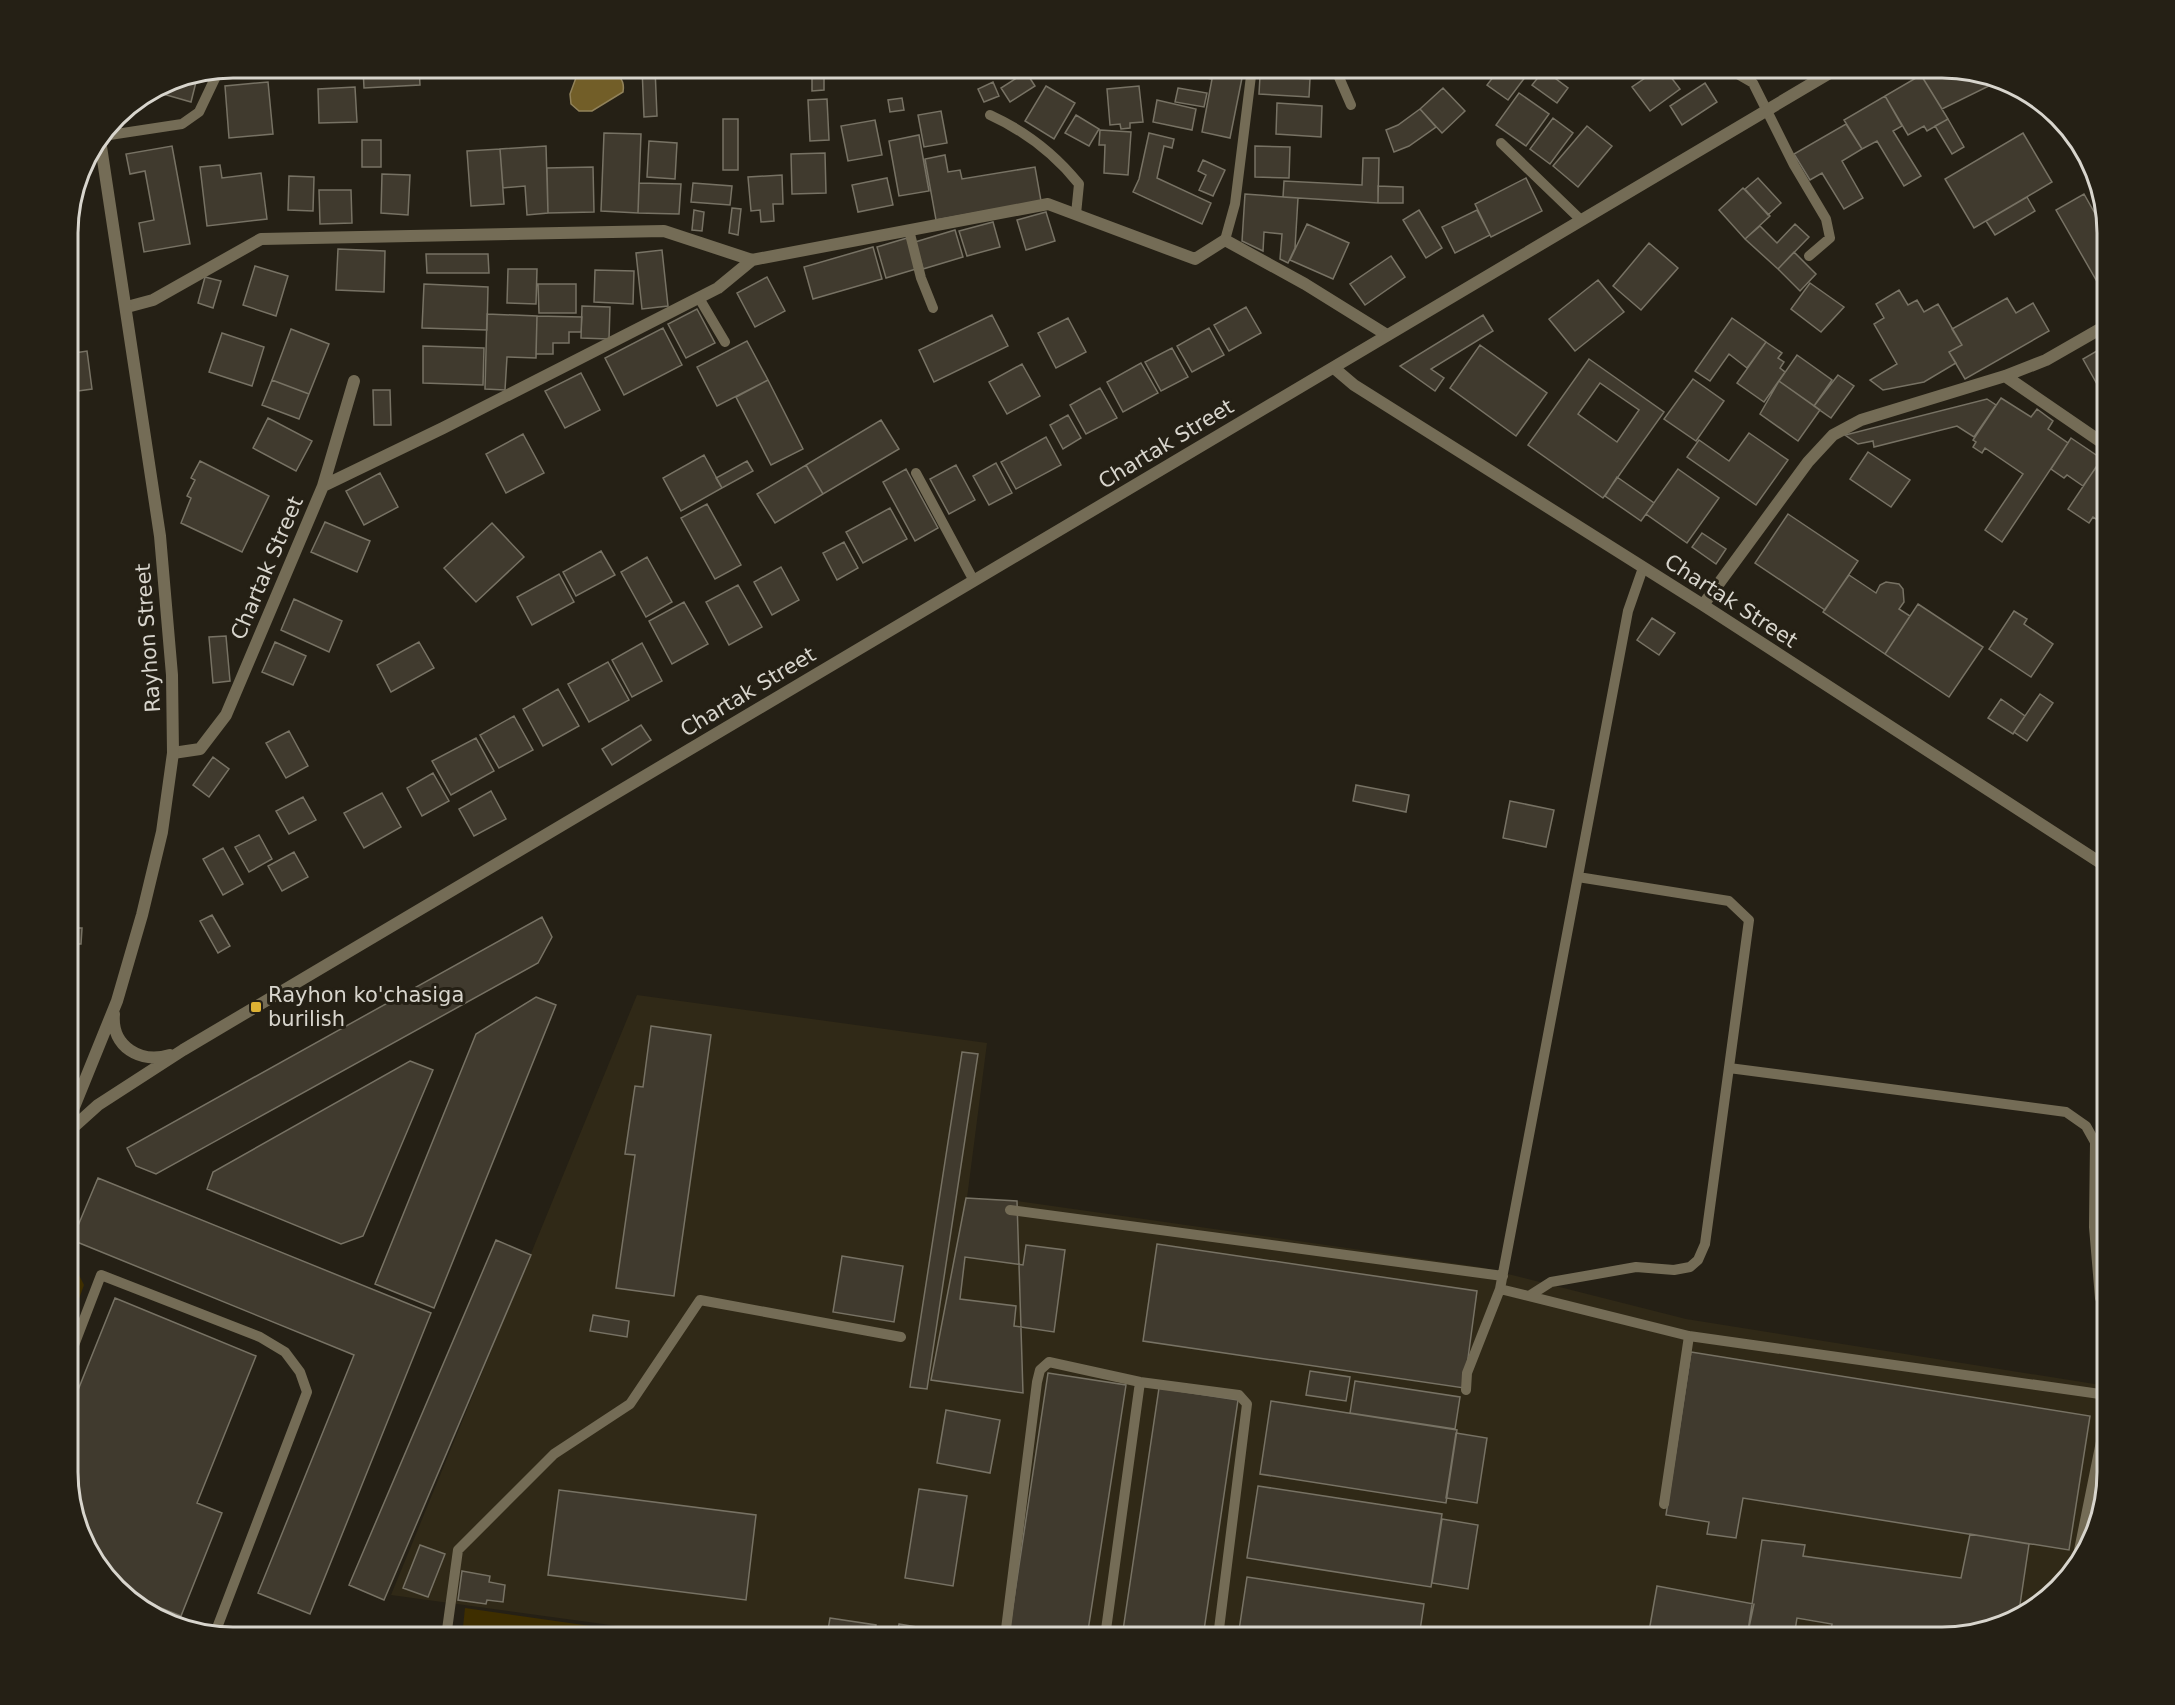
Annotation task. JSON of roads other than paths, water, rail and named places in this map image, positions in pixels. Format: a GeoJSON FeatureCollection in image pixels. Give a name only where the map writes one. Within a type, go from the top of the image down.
{"type":"FeatureCollection","features":[{"type":"Feature","properties":{"kind":"street","name":"Chartak Street"},"geometry":{"type":"LineString","coordinates":[[78,1123],[98,1105],[183,1050],[1821,78]]}},
{"type":"Feature","properties":{"kind":"street","name":"Rayhon Street"},"geometry":{"type":"LineString","coordinates":[[78,1097],[117,1001],[142,915],[162,832],[172,753],[172,675],[160,536],[103,149]]}},
{"type":"Feature","properties":{"kind":"street","name":"Chartak Street"},"geometry":{"type":"LineString","coordinates":[[172,753],[200,749],[226,715],[323,486],[443,428],[718,288],[752,260],[1048,204],[1195,258],[1225,240]]}},
{"type":"Feature","properties":{"kind":"street","name":"Chartak Street"},"geometry":{"type":"LineString","coordinates":[[127,307],[153,300],[261,239],[664,231],[752,260]]}},
{"type":"Feature","properties":{"kind":"street"},"geometry":{"type":"LineString","coordinates":[[1225,240],[1305,284],[1387,335]]}},
{"type":"Feature","properties":{"kind":"street"},"geometry":{"type":"LineString","coordinates":[[1703,605],[1808,462],[1833,435],[1861,420],[2005,376],[2046,360],[2097,331]]}},
{"type":"Feature","properties":{"kind":"street","name":"Chartak Street"},"geometry":{"type":"LineString","coordinates":[[1334,368],[1354,385],[1703,605],[2097,860]]}},
{"type":"Feature","properties":{"kind":"street"},"geometry":{"type":"LineString","coordinates":[[2005,376],[2097,439]]}},
{"type":"Feature","properties":{"kind":"street"},"geometry":{"type":"LineString","coordinates":[[323,486],[354,381]]}},
{"type":"Feature","properties":{"kind":"street","name":"Chartak Street"},"geometry":{"type":"LineString","coordinates":[[117,1001],[115,1030],[120,1042],[129,1051],[140,1056],[154,1058],[183,1050]]}},
{"type":"Feature","properties":{"kind":"lane"},"geometry":{"type":"LineString","coordinates":[[1225,240],[1235,204],[1251,78]]}},
{"type":"Feature","properties":{"kind":"lane"},"geometry":{"type":"LineString","coordinates":[[1339,78],[1351,105]]}},
{"type":"Feature","properties":{"kind":"lane"},"geometry":{"type":"LineString","coordinates":[[1744,78],[1753,83],[1794,165],[1826,219],[1830,238],[1809,256]]}},
{"type":"Feature","properties":{"kind":"lane"},"geometry":{"type":"LineString","coordinates":[[112,136],[182,124],[199,112],[215,79]]}},
{"type":"Feature","properties":{"kind":"lane"},"geometry":{"type":"LineString","coordinates":[[990,115],[1046,148],[1066,168],[1078,184],[1076,214]]}},
{"type":"Feature","properties":{"kind":"lane"},"geometry":{"type":"LineString","coordinates":[[1502,143],[1581,220]]}},
{"type":"Feature","properties":{"kind":"lane"},"geometry":{"type":"LineString","coordinates":[[909,230],[921,278],[933,308]]}},
{"type":"Feature","properties":{"kind":"lane"},"geometry":{"type":"LineString","coordinates":[[699,298],[725,342]]}},
{"type":"Feature","properties":{"kind":"lane"},"geometry":{"type":"LineString","coordinates":[[916,473],[974,581]]}},
{"type":"Feature","properties":{"kind":"lane"},"geometry":{"type":"LineString","coordinates":[[1466,1390],[1467,1373],[1503,1276],[1628,611],[1644,568]]}},
{"type":"Feature","properties":{"kind":"lane"},"geometry":{"type":"LineString","coordinates":[[1529,1296],[1551,1282],[1636,1267],[1674,1270],[1690,1267],[1698,1260],[1705,1244],[1749,920],[1730,901],[1578,877]]}},
{"type":"Feature","properties":{"kind":"lane"},"geometry":{"type":"LineString","coordinates":[[1729,1068],[2066,1112],[2086,1126],[2095,1142],[2094,1227],[2097,1262]]}},
{"type":"Feature","properties":{"kind":"lane"},"geometry":{"type":"LineString","coordinates":[[1010,1210],[1503,1276]]}},
{"type":"Feature","properties":{"kind":"lane"},"geometry":{"type":"LineString","coordinates":[[78,1335],[101,1275],[260,1337],[285,1352],[300,1372],[307,1392],[216,1626]]}},
{"type":"Feature","properties":{"kind":"lane"},"geometry":{"type":"LineString","coordinates":[[1500,1289],[1689,1336],[2097,1393]]}},
{"type":"Feature","properties":{"kind":"lane"},"geometry":{"type":"LineString","coordinates":[[448,1627],[458,1550],[554,1454],[630,1404],[700,1300],[901,1337]]}},
{"type":"Feature","properties":{"kind":"lane"},"geometry":{"type":"LineString","coordinates":[[1664,1504],[1689,1336]]}},
{"type":"Feature","properties":{"kind":"lane"},"geometry":{"type":"LineString","coordinates":[[1006,1627],[1040,1370],[1049,1362],[1140,1382],[1239,1395],[1247,1404],[1219,1627]]}},
{"type":"Feature","properties":{"kind":"lane"},"geometry":{"type":"LineString","coordinates":[[1106,1627],[1140,1382]]}},
{"type":"Feature","properties":{"kind":"lane"},"geometry":{"type":"LineString","coordinates":[[2081,1541],[2097,1465]]}},
{"type":"Feature","properties":{"kind":"place","name":"Rayhon ko'chasiga burilish"},"geometry":{"type":"Point","coordinates":[256,1007]}}]}
